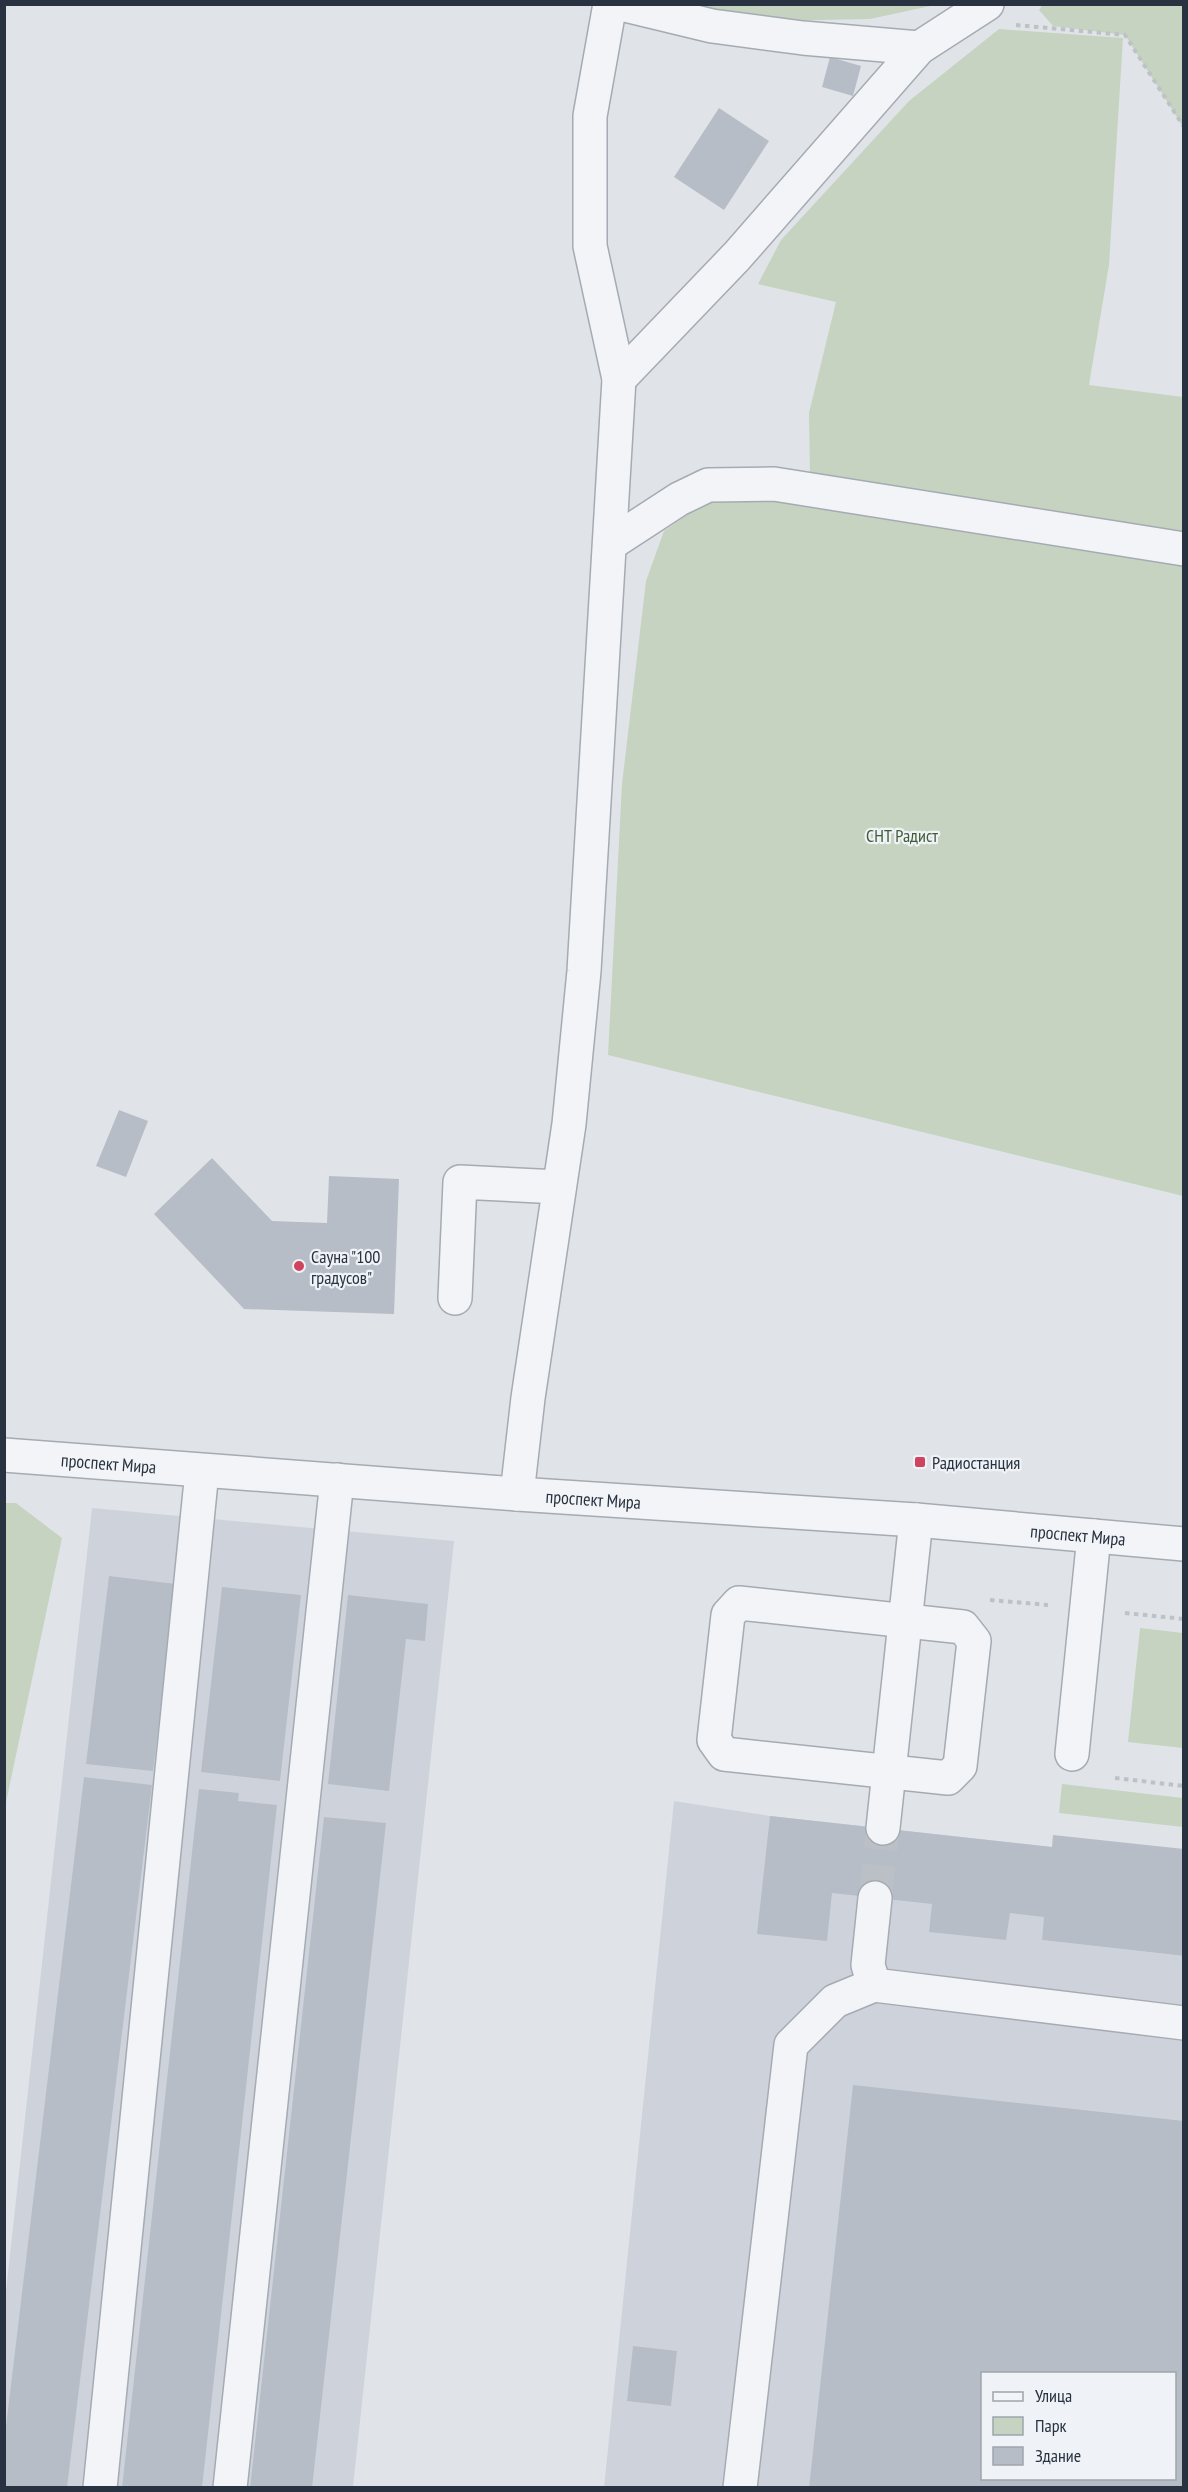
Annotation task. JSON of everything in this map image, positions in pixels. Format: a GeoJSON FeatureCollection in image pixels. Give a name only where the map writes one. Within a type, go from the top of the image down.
{"type":"FeatureCollection","features":[{"type":"Feature","properties":{"kind":"street"},"geometry":{"type":"LineString","coordinates":[[517,1494],[569,1124],[584,971],[619,379],[590,246],[590,116],[610,4]]}},
{"type":"Feature","properties":{"kind":"street"},"geometry":{"type":"LineString","coordinates":[[621,4],[712,26],[802,38],[919,48]]}},
{"type":"Feature","properties":{"kind":"street"},"geometry":{"type":"LineString","coordinates":[[619,379],[737,256],[919,48],[985,6]]}},
{"type":"Feature","properties":{"kind":"street"},"geometry":{"type":"LineString","coordinates":[[610,544],[679,499],[708,485],[774,484],[1184,549]]}},
{"type":"Feature","properties":{"kind":"street"},"geometry":{"type":"LineString","coordinates":[[455,1298],[460,1182],[559,1187]]}},
{"type":"Feature","properties":{"kind":"street","name":"проспект Мира"},"geometry":{"type":"LineString","coordinates":[[4,1455],[517,1494],[916,1520],[1184,1544]]}},
{"type":"Feature","properties":{"kind":"street"},"geometry":{"type":"LineString","coordinates":[[100,2487],[202,1471]]}},
{"type":"Feature","properties":{"kind":"street"},"geometry":{"type":"LineString","coordinates":[[230,2487],[337,1480]]}},
{"type":"Feature","properties":{"kind":"street"},"geometry":{"type":"LineString","coordinates":[[883,1828],[916,1520]]}},
{"type":"Feature","properties":{"kind":"street"},"geometry":{"type":"LineString","coordinates":[[1072,1754],[1094,1536]]}},
{"type":"Feature","properties":{"kind":"street"},"geometry":{"type":"LineString","coordinates":[[739,1603],[905,1621],[963,1627],[974,1641],[960,1766],[948,1778],[724,1754],[714,1740],[728,1615],[739,1603]]}},
{"type":"Feature","properties":{"kind":"street"},"geometry":{"type":"LineString","coordinates":[[874,1985],[868,1965],[875,1898]]}},
{"type":"Feature","properties":{"kind":"street"},"geometry":{"type":"LineString","coordinates":[[740,2487],[791,2044],[835,2001],[874,1985],[1184,2022]]}},
{"type":"Feature","properties":{"kind":"path"},"geometry":{"type":"LineString","coordinates":[[985,6],[1001,24],[1125,34],[1184,127]]}},
{"type":"Feature","properties":{"kind":"path"},"geometry":{"type":"LineString","coordinates":[[979,1598],[1184,1619]]}},
{"type":"Feature","properties":{"kind":"path"},"geometry":{"type":"LineString","coordinates":[[1115,1778],[1184,1786]]}},
{"type":"Feature","properties":{"kind":"shaded area"},"geometry":{"type":"Polygon","coordinates":[[[92,1508],[454,1541],[353,2487],[5,2488],[5,2300],[92,1508]]]}},
{"type":"Feature","properties":{"kind":"shaded area"},"geometry":{"type":"Polygon","coordinates":[[[674,1801],[770,1816],[1052,1847],[1042,1940],[1183,1956],[1183,2487],[604,2488],[674,1801]]]}},
{"type":"Feature","properties":{"kind":"green space"},"geometry":{"type":"Polygon","coordinates":[[[1043,4],[1183,5],[1183,127],[1125,35],[1053,26],[1039,10],[1043,4]]]}},
{"type":"Feature","properties":{"kind":"green space"},"geometry":{"type":"Polygon","coordinates":[[[665,5],[935,5],[870,19],[769,21],[665,5]]]}},
{"type":"Feature","properties":{"kind":"green space","name":"СНТ Радист"},"geometry":{"type":"Polygon","coordinates":[[[999,29],[1123,38],[1109,265],[1089,385],[1183,397],[1183,1196],[608,1055],[622,784],[646,581],[664,531],[714,496],[810,475],[809,413],[836,302],[758,284],[781,240],[909,101],[999,29]]]}},
{"type":"Feature","properties":{"kind":"green space"},"geometry":{"type":"Polygon","coordinates":[[[4,1503],[16,1503],[62,1538],[5,1807],[4,1503]]]}},
{"type":"Feature","properties":{"kind":"green space"},"geometry":{"type":"Polygon","coordinates":[[[1140,1628],[1183,1633],[1183,1748],[1128,1742],[1140,1628]]]}},
{"type":"Feature","properties":{"kind":"green space"},"geometry":{"type":"Polygon","coordinates":[[[1062,1784],[1183,1798],[1183,1827],[1059,1813],[1062,1784]]]}},
{"type":"Feature","properties":{"kind":"building"},"geometry":{"type":"Polygon","coordinates":[[[830,57],[861,66],[853,96],[822,87],[830,57]]]}},
{"type":"Feature","properties":{"kind":"building"},"geometry":{"type":"Polygon","coordinates":[[[719,108],[769,141],[724,210],[674,177],[719,108]]]}},
{"type":"Feature","properties":{"kind":"building"},"geometry":{"type":"Polygon","coordinates":[[[119,1110],[148,1121],[126,1177],[96,1166],[119,1110]]]}},
{"type":"Feature","properties":{"kind":"building","name":"Сауна \"100 градусов\""},"geometry":{"type":"Polygon","coordinates":[[[212,1158],[272,1221],[327,1223],[329,1176],[399,1179],[394,1314],[244,1309],[154,1214],[212,1158]]]}},
{"type":"Feature","properties":{"kind":"building"},"geometry":{"type":"Polygon","coordinates":[[[109,1576],[176,1584],[153,1771],[86,1764],[109,1576]]]}},
{"type":"Feature","properties":{"kind":"building"},"geometry":{"type":"Polygon","coordinates":[[[222,1587],[301,1595],[280,1781],[201,1772],[222,1587]]]}},
{"type":"Feature","properties":{"kind":"building"},"geometry":{"type":"Polygon","coordinates":[[[348,1595],[428,1604],[425,1641],[406,1639],[389,1791],[328,1784],[348,1595]]]}},
{"type":"Feature","properties":{"kind":"building"},"geometry":{"type":"Polygon","coordinates":[[[84,1777],[152,1785],[67,2488],[4,2488],[4,2443],[84,1777]]]}},
{"type":"Feature","properties":{"kind":"building"},"geometry":{"type":"Polygon","coordinates":[[[199,1789],[239,1793],[238,1801],[277,1805],[202,2488],[122,2488],[199,1789]]]}},
{"type":"Feature","properties":{"kind":"building"},"geometry":{"type":"Polygon","coordinates":[[[770,1816],[1052,1847],[1053,1835],[1184,1849],[1184,1956],[1042,1940],[1044,1917],[1010,1913],[1006,1940],[929,1932],[932,1904],[832,1893],[827,1941],[757,1934],[770,1816]]]}},
{"type":"Feature","properties":{"kind":"building"},"geometry":{"type":"Polygon","coordinates":[[[324,1817],[386,1823],[312,2488],[250,2488],[324,1817]]]}},
{"type":"Feature","properties":{"kind":"building"},"geometry":{"type":"Polygon","coordinates":[[[853,2085],[1184,2121],[1184,2488],[809,2488],[853,2085]]]}},
{"type":"Feature","properties":{"kind":"building"},"geometry":{"type":"Polygon","coordinates":[[[633,2346],[677,2351],[671,2406],[627,2401],[633,2346]]]}},
{"type":"Feature","properties":{"kind":"tunnel"},"geometry":{"type":"LineString","coordinates":[[875,1898],[883,1828]]}},
{"type":"Feature","properties":{"kind":"place","name":"Сауна \"100 градусов\""},"geometry":{"type":"Point","coordinates":[299,1266]}},
{"type":"Feature","properties":{"kind":"place","name":"Радиостанция"},"geometry":{"type":"Point","coordinates":[920,1462]}}]}
